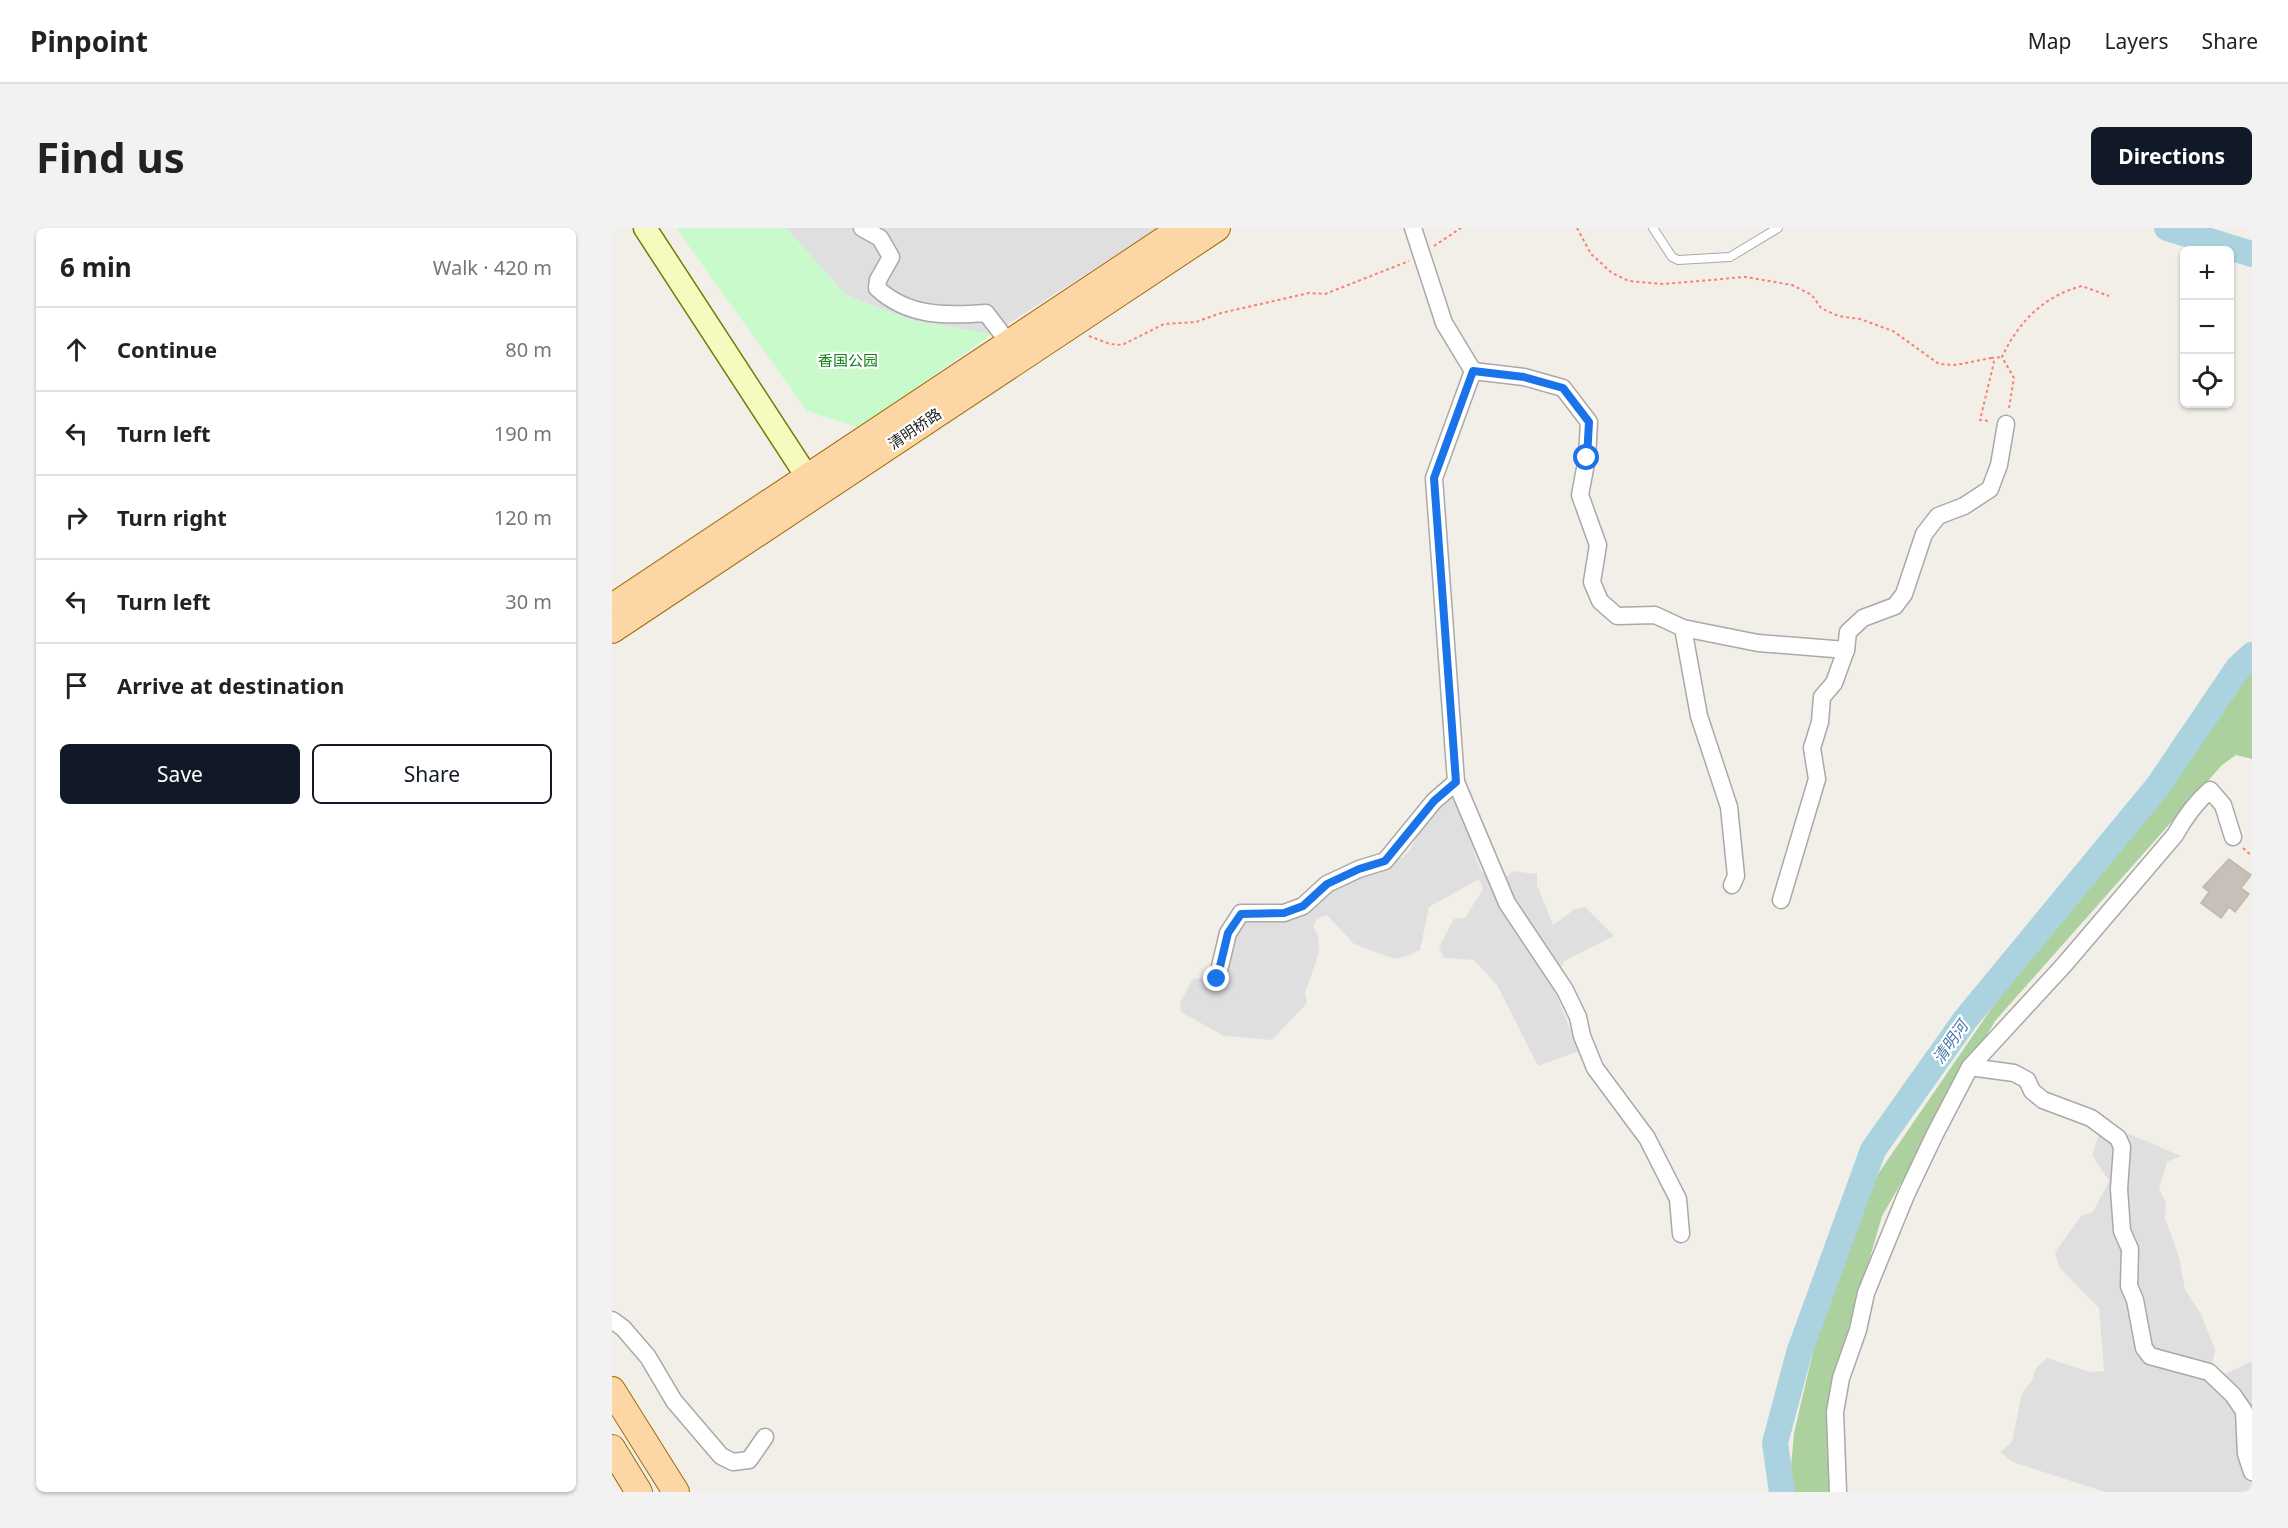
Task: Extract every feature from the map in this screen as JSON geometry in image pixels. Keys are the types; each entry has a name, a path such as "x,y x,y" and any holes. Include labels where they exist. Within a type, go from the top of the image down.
{"main road":[{"name":"清明桥路","path":"612,630 1009,343 1182,228"},
{"name":"清明桥路","path":"612,607 1071,325 1217,228"},
{"path":"612,1390 676,1492"},
{"path":"612,1448 639,1492"}],"street":[{"path":"645,228 813,485"},
{"path":"862,228 880,238 891,257 878,280 878,288 886,297 915,310 945,316 986,313 1009,343"},
{"path":"1413,228 1444,323 1473,371"},
{"path":"1473,371 1524,377 1563,388 1589,422 1587,458 1580,495 1598,545 1592,582 1600,600 1617,616 1655,615 1683,628 1758,643 1846,650"},
{"path":"1473,371 1434,478 1456,782 1507,903 1565,990 1578,1017 1582,1036 1595,1068 1647,1138 1678,1199 1681,1234"},
{"path":"1781,900 1816,779 1812,748 1820,722 1822,697 1834,682 1846,650 1848,632 1863,618 1895,606 1904,594 1924,534 1938,516 1964,506 1990,489 1999,465 2006,424"},
{"path":"1683,628 1688,644 1699,716 1729,807 1736,876 1732,885"},
{"path":"1217,979 1228,933 1241,914 1284,913 1303,906 1327,884 1359,869 1385,861 1434,801 1456,782"},
{"path":"1838,1492 1835,1412 1841,1378 1857,1330 1866,1293 1906,1195 1970,1067 2064,965 2175,835 2192,808 2211,790 2223,805 2233,837"},
{"path":"1970,1067 2013,1073 2027,1080 2032,1091 2043,1100 2091,1118 2118,1138 2122,1147 2119,1190 2122,1231 2130,1249 2129,1286 2135,1300 2144,1348 2150,1356 2209,1372 2233,1395 2244,1411 2246,1454 2252,1472"},
{"path":"612,1320 648,1357 675,1401 721,1456 733,1462 749,1460 765,1437"}],"lane":[{"path":"1653,228 1672,257 1678,260 1731,257 1778,228"}],"path":[{"path":"1071,325 1091,338 1122,345 1164,324 1196,322 1221,313 1309,293 1325,294 1421,256 1461,228"},
{"path":"1577,228 1592,254 1612,273 1629,281 1663,284 1745,277 1792,285 1812,296 1821,308 1838,316 1860,319 1893,332 1939,364 1956,365 2002,357"},
{"path":"2002,357 2009,341 2031,313 2048,299 2082,286 2109,296"},
{"path":"1990,358 1994,362 1980,420 2006,424 2014,378 2002,357"}],"shaded area":[{"path":"786,228 1158,228 992,334 914,321 846,295"},
{"path":"1459,792 1465,802 1474,853 1482,872 1506,877 1513,871 1537,874 1537,885 1553,925 1575,909 1585,907 1614,936 1564,961 1553,987 1579,1051 1538,1066 1497,985 1474,960 1444,958 1439,947 1454,919 1465,918 1483,889 1479,879 1429,907 1420,950 1395,959 1354,944 1327,915 1317,919 1313,926 1318,935 1319,953 1305,993 1307,1003 1272,1040 1224,1036 1181,1012 1180,1002 1193,979 1202,978 1215,990 1224,985 1231,937 1255,911 1268,915 1324,888 1403,857 1410,850 1432,804"},
{"path":"2112,1130 2127,1133 2181,1156 2167,1162 2159,1189 2166,1203 2165,1218 2179,1257 2185,1290 2201,1314 2215,1350 2212,1366 2225,1374 2252,1361 2252,1492 2105,1492 2013,1462 2000,1452 2012,1442 2022,1393 2032,1381 2036,1368 2047,1358 2090,1372 2104,1371 2099,1308 2059,1267 2055,1252 2081,1216 2093,1212 2109,1181 2092,1155 2100,1131"}],"green space":[{"name":"香国公园","path":"676,228 786,228 846,295 914,321 992,334 860,428 807,411"},
{"path":"2252,669 2252,759 2236,755 2222,765 1995,1021 1882,1216 1830,1396 1829,1492 1792,1492 1790,1477 1794,1433 1826,1296 1878,1174 2015,974 2147,810"}],"building":[{"path":"2229,859 2251,875 2241,888 2249,894 2235,912 2229,907 2221,918 2201,903 2209,892 2203,887"}],"waterway":[{"path":"2167,228 2252,254"},
{"name":"清明河","path":"1782,1492 1775,1443 1799,1353 1873,1150 1965,1020 2158,786 2238,668 2252,655"}],"route":[{"path":"1217,979 1228,933 1241,914 1284,913 1303,906 1327,884 1359,869 1385,861 1434,801 1456,782 1434,478 1473,371 1524,377 1563,388 1589,422 1587,458"}]}
